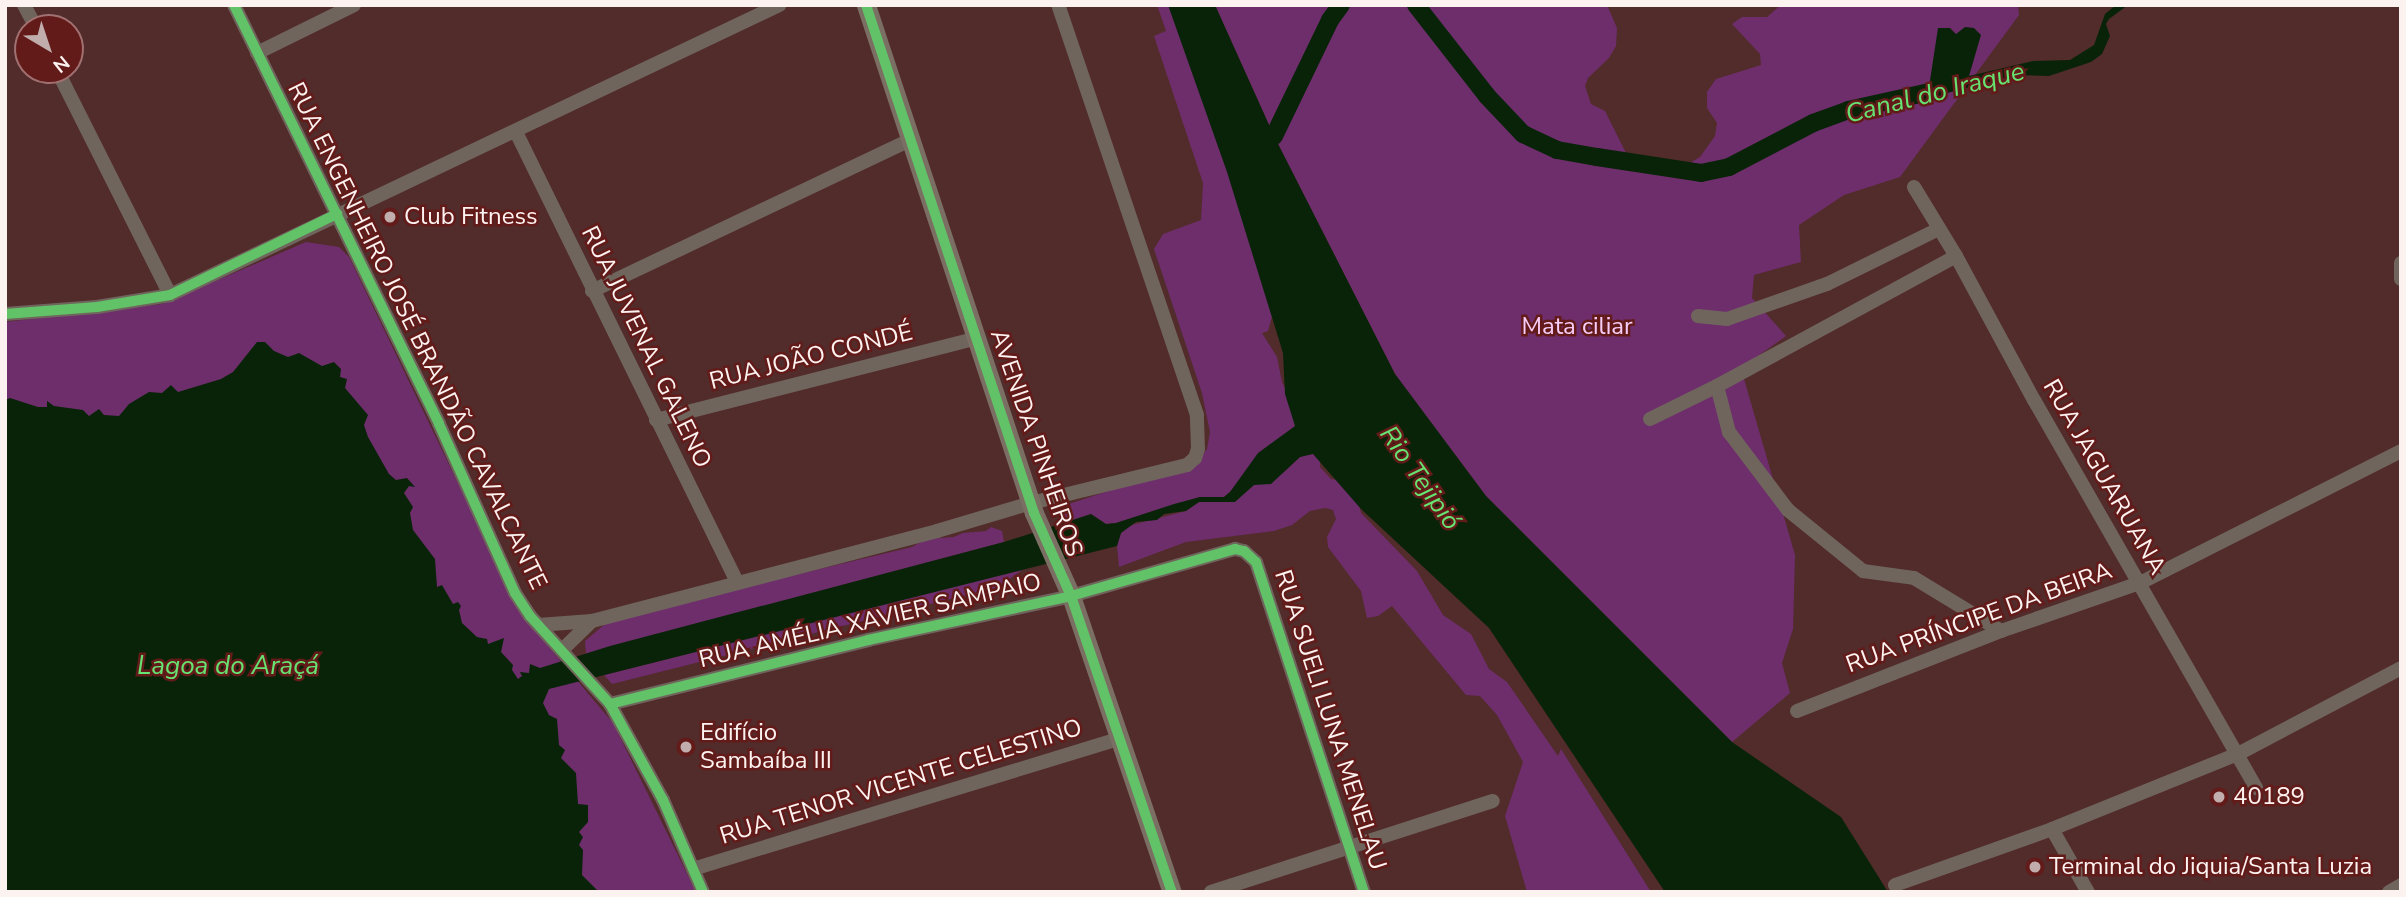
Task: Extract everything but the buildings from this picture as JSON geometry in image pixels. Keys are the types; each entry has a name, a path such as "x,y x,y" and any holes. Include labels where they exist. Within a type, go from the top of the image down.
{"street":[{"name":"RUA ENGENHEIRO JOSÉ BRANDÃO CAVALCANTE","path":"234,5 439,424 516,593 538,625 610,704 663,800 703,892"},
{"path":"257,53 354,5"},
{"path":"5,314 97,307 170,295 779,5"},
{"name":"AVENIDA PINHEIROS","path":"866,5 1033,508 1056,568 1071,596 1172,892"},
{"path":"538,625 592,621 1033,508 1187,465 1198,449 1197,415 1058,5"},
{"path":"64,84 170,295"},
{"name":"RUA JUVENAL GALENO","path":"516,132 737,582"},
{"path":"592,291 912,139"},
{"name":"RUA JAGUARUANA","path":"1914,187 1956,256 2034,400 2256,789"},
{"path":"1699,316 1727,319 1827,285 1940,229"},
{"path":"1650,419 1717,386 1956,256"},
{"path":"2401,263 2401,279"},
{"name":"RUA JOÃO CONDÉ","path":"656,421 977,338"},
{"path":"1717,386 1729,432 1788,510 1863,571 1914,579 2001,631"},
{"name":"RUA PRÍNCIPE DA BEIRA","path":"1797,711 2001,631 2140,583 2401,451"},
{"name":"RUA AMÉLIA XAVIER SAMPAIO","path":"610,704 869,640 1071,596 1235,549 1244,551 1256,562"},
{"name":"RUA SUELI LUNA MENELAU","path":"1256,562 1364,892"},
{"path":"563,651 592,621"},
{"path":"1895,884 2052,829 2238,754 2401,668"},
{"name":"RUA TENOR VICENTE CELESTINO","path":"693,869 1121,738"},
{"path":"1211,892 1493,802"},
{"path":"2052,829 2088,892"},
{"path":"2389,892 2401,885"}],"green space":[{"path":"1157,5 1182,5 1274,309 1268,331 1262,333 1277,357 1282,382 1291,399 1296,427 1255,461 1224,497 1200,497 1116,523 1106,524 1091,514 1073,522 1059,516 1060,507 1198,461 1207,449 1210,432 1202,393 1154,249 1163,234 1201,220 1203,183 1154,36 1166,31"},
{"name":"Mata ciliar","path":"1215,5 1607,5 1617,28 1616,46 1609,58 1588,78 1585,86 1591,104 1605,111 1628,157 1635,163 1678,170 1700,157 1715,136 1717,123 1707,108 1707,92 1716,79 1761,65 1760,54 1732,24 1742,17 1767,17 1781,5 2018,5 2019,15 1900,177 1844,195 1799,225 1801,262 1754,275 1752,298 1786,336 1748,363 1744,379 1795,555 1793,629 1782,663 1790,693 1732,742 1486,496 1395,374 1274,136"},
{"name":"Lagoa do Araçá","path":"306,242 339,247 349,257 521,614 613,723 696,892 5,892 5,322 162,304"},
{"path":"1313,453 1320,461 1320,467 1331,479 1339,480 1359,504 1361,513 1417,571 1443,615 1471,634 1489,669 1507,682 1558,756 1561,749 1651,892 1527,892 1505,816 1523,762 1497,715 1480,696 1466,695 1392,606 1378,616 1367,618 1361,591 1328,547 1327,537 1336,519 1333,510 1325,508 1310,511 1292,525 1274,531 1186,542 1119,567 1117,546 1121,533 1128,526 1186,511 1199,502 1238,498 1254,485 1283,473 1300,457"},
{"path":"991,527 1002,531 1004,542 586,654 585,641 605,624 694,599 912,547 926,539 954,537 963,533 986,531"},
{"path":"1022,570 998,587 620,682 612,684 604,675"}],"water":[{"name":"Lagoa do Araçá","path":"1168,5 1215,5 1274,136 1395,374 1486,496 1732,742 1841,817 1888,892 1665,892 1489,628 1361,509 1313,454 1300,457 1271,484 1254,485 1235,502 1199,502 1186,511 1164,514 1157,520 1136,522 1121,533 1117,546 549,689 543,703 549,715 557,719 559,745 565,750 561,758 576,773 578,804 588,805 588,822 579,832 583,837 579,845 583,850 582,875 599,892 5,892 5,400 10,398 38,407 47,407 47,401 54,406 83,410 89,416 99,409 104,415 119,416 129,404 149,392 162,393 171,385 178,392 221,379 233,372 257,342 265,342 274,351 288,357 299,353 322,366 334,362 341,369 340,377 347,379 345,388 368,415 364,425 368,437 389,474 396,480 407,478 415,487 409,486 404,493 413,507 410,513 413,530 435,559 437,587 442,585 453,604 458,602 461,606 459,610 462,623 477,637 487,639 488,644 504,638 501,652 513,665 512,670 518,679 522,676 520,672 529,673 530,664 540,668 610,646 1004,542 1091,514 1106,524 1116,523 1200,497 1224,497 1258,453 1295,426 1285,394 1283,353 1227,172"},
{"path":"2116,5 2128,5 2109,19 2106,24 2110,36 2102,54 2091,62 2049,76 2016,75 1913,102 1913,91 1929,87 1938,28 1950,28 1956,34 1965,27 1974,28 1981,35 1969,76 2033,61 2070,60 2094,45 2105,14"}],"waterway":[{"name":"Canal do Iraque","path":"1274,136 1330,20 1341,5"},
{"name":"Canal do Iraque","path":"1416,5 1487,96 1523,134 1557,150 1597,157 1701,173 1729,167 1813,123 1848,110 1934,91"}],"cycle path":[{"path":"234,5 439,424 515,593 530,616 610,704 663,800 703,892"},
{"path":"866,5 1034,513 1071,596 1172,892"},
{"path":"5,314 97,307 170,295 337,214"},
{"path":"610,704 868,640 1071,596 1235,549 1244,551 1256,562 1364,892"}],"place":[{"name":"Club Fitness","path":"390,217"},
{"name":"Edifício Sambaíba III","path":"686,747"},
{"name":"40189","path":"2219,797"},
{"name":"Terminal do Jiquia/Santa Luzia","path":"2035,867"}],"water label":[{"name":"Rio Tejipió","path":"1420,478"}]}
